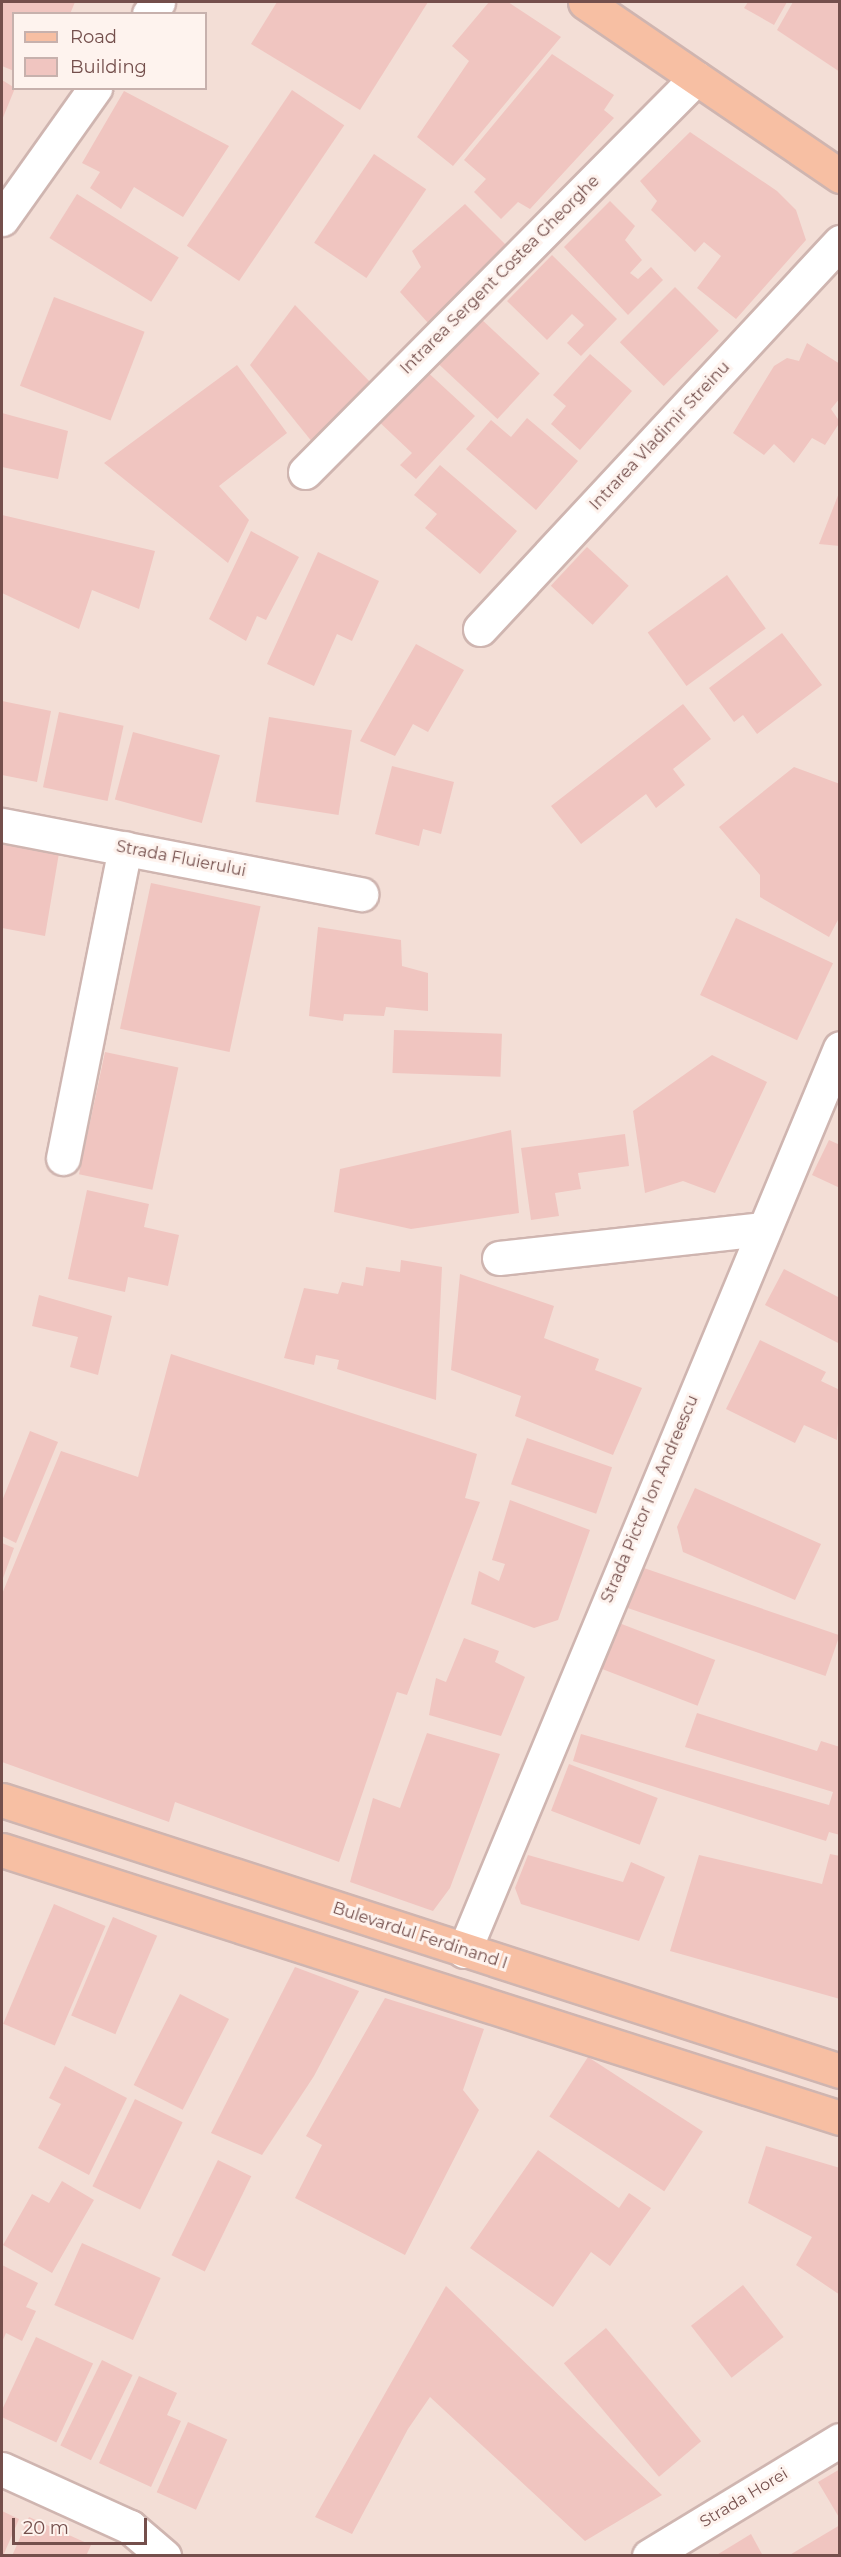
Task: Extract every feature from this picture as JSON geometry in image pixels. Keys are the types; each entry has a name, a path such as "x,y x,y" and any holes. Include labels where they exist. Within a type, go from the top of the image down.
{"main road":[{"path":"585,2 840,176"},
{"name":"Bulevardul Ferdinand I","path":"2,1800 840,2071"},
{"path":"2,1850 840,2118"}],"street":[{"name":"Intrarea Sergent Costea Gheorghe","path":"305,472 696,78"},
{"path":"2,219 94,90"},
{"name":"Intrarea Vladimir Streinu","path":"480,629 840,242"},
{"name":"Strada Fluierului","path":"2,825 361,894"},
{"path":"63,1158 125,848"},
{"name":"Strada Pictor Ion Andreescu","path":"464,1951 840,1048"},
{"path":"499,1258 763,1229"},
{"name":"Strada Horei","path":"650,2556 840,2440"},
{"path":"2,2469 130,2527 164,2556"}],"shaded area":[{"path":"2,2 839,2 839,2555 2,2555"}],"building":[{"path":"2,2 75,2 71,12 12,12 12,70 2,66"},
{"path":"277,2 428,2 360,110 251,44"},
{"path":"489,2 508,2 561,37 453,166 417,137 469,61 452,46"},
{"path":"748,2 787,2 774,25 744,8"},
{"path":"793,2 840,2 840,72 777,30"},
{"path":"552,54 614,95 604,110 614,118 530,209 518,202 501,219 474,192 486,179 464,160"},
{"path":"2,80 14,90 2,120"},
{"path":"292,90 344,125 239,281 187,246"},
{"path":"124,91 229,146 183,217 134,187 121,209 90,188 100,172 82,163"},
{"path":"690,132 777,191 796,210 806,240 736,319 697,288 721,256 704,242 695,252 651,210 657,201 640,181"},
{"path":"374,154 426,189 366,278 314,243"},
{"path":"77,194 179,258 151,302 49,238"},
{"path":"610,201 635,226 625,240 642,260 630,273 638,279 651,267 663,280 628,315 564,247"},
{"path":"465,204 510,249 429,324 400,292 421,267 412,251"},
{"path":"552,255 617,319 581,356 567,343 584,325 572,314 547,340 507,301"},
{"path":"675,287 719,331 664,386 620,342"},
{"path":"54,297 145,332 111,420 20,386"},
{"path":"295,305 373,385 313,443 250,365"},
{"path":"479,317 540,374 497,419 437,362"},
{"path":"807,343 840,364 840,398 831,409 840,422 825,445 812,438 794,463 774,444 764,455 733,433 774,366 787,358 799,361"},
{"path":"590,354 632,391 580,450 551,424 566,406 553,395"},
{"path":"237,365 287,433 219,486 249,520 228,563 104,463"},
{"path":"422,367 475,416 416,479 400,465 412,453 374,417"},
{"path":"2,413 68,431 58,479 2,467"},
{"path":"527,418 578,461 536,510 466,449 491,420 511,437"},
{"path":"440,465 517,531 480,574 425,528 437,514 414,495"},
{"path":"839,493 840,546 819,544"},
{"path":"2,515 155,551 139,609 92,590 79,629 2,593"},
{"path":"251,531 299,557 266,620 257,616 246,641 209,619"},
{"path":"587,547 629,586 593,625 551,586"},
{"path":"318,552 379,581 352,641 337,634 314,686 267,664"},
{"path":"727,575 766,628 687,686 648,633"},
{"path":"782,633 822,685 757,734 743,715 734,722 709,688"},
{"path":"416,644 464,670 428,732 413,724 395,756 360,741"},
{"path":"2,701 51,711 37,782 2,775"},
{"path":"683,704 711,739 673,769 685,785 656,808 646,794 581,844 551,806"},
{"path":"59,712 124,726 108,801 43,787"},
{"path":"269,717 352,730 339,815 256,802"},
{"path":"133,732 220,755 202,823 115,800"},
{"path":"392,766 454,782 441,834 423,829 419,846 375,834"},
{"path":"794,767 840,784 840,916 829,937 760,897 760,875 719,827"},
{"path":"2,844 59,853 45,936 2,928"},
{"path":"151,883 261,906 230,1052 120,1029"},
{"path":"736,918 833,963 797,1040 700,995"},
{"path":"318,927 401,940 402,966 428,973 428,1011 386,1007 384,1016 344,1014 343,1021 309,1016"},
{"path":"394,1030 502,1034 500,1077 392,1073"},
{"path":"105,1052 178,1068 152,1190 79,1174"},
{"path":"712,1055 767,1082 715,1193 683,1181 645,1193 633,1111"},
{"path":"511,1130 519,1213 411,1229 334,1212 340,1169"},
{"path":"625,1134 629,1166 578,1173 581,1189 555,1193 559,1216 531,1220 521,1148"},
{"path":"829,1140 840,1145 840,1188 812,1175"},
{"path":"87,1190 149,1204 144,1227 179,1235 168,1286 128,1277 125,1292 68,1279"},
{"path":"401,1260 442,1267 436,1400 337,1369 339,1360 316,1355 314,1365 284,1358 304,1288 338,1294 342,1282 363,1286 366,1267 400,1272"},
{"path":"784,1269 840,1298 840,1344 765,1305"},
{"path":"460,1274 554,1306 544,1338 599,1359 595,1370 642,1388 613,1455 515,1416 521,1396 451,1370"},
{"path":"39,1295 112,1316 98,1375 70,1367 78,1337 32,1326"},
{"path":"760,1340 826,1372 821,1381 840,1390 837,1440 804,1425 795,1443 726,1409"},
{"path":"171,1354 477,1454 465,1498 480,1502 407,1695 397,1692 339,1862 175,1802 169,1822 2,1762 2,1594 61,1451 138,1477"},
{"path":"30,1431 58,1442 16,1543 2,1536 2,1501"},
{"path":"527,1438 612,1467 596,1514 511,1484"},
{"path":"695,1488 821,1544 795,1600 683,1552 677,1527"},
{"path":"510,1500 590,1530 558,1620 534,1628 471,1604 479,1571 499,1581 505,1564 492,1560"},
{"path":"2,1543 14,1548 2,1581"},
{"path":"641,1567 840,1635 826,1676 627,1608"},
{"path":"619,1623 715,1660 698,1706 601,1669"},
{"path":"464,1638 499,1651 495,1662 525,1677 501,1736 429,1715 436,1678 446,1682"},
{"path":"697,1713 817,1751 821,1741 840,1747 840,1835 829,1832 826,1841 573,1761 581,1734 829,1805 833,1792 685,1747"},
{"path":"427,1733 500,1754 450,1888 433,1911 350,1882 373,1798 400,1808"},
{"path":"569,1764 658,1798 640,1845 551,1811"},
{"path":"830,1854 840,1856 840,1999 670,1951 699,1855 822,1884"},
{"path":"528,1855 623,1882 631,1862 665,1877 639,1941 521,1904 515,1888"},
{"path":"54,1904 106,1926 55,2046 3,2024"},
{"path":"113,1917 157,1936 115,2034 71,2015"},
{"path":"295,1967 359,1991 314,2076 262,2155 211,2133"},
{"path":"180,1994 229,2019 183,2110 134,2085"},
{"path":"385,1998 484,2029 463,2090 479,2110 405,2255 295,2198 322,2145 306,2136"},
{"path":"588,2057 703,2132 664,2191 549,2117"},
{"path":"65,2066 127,2098 89,2175 38,2148 61,2104 49,2098"},
{"path":"135,2099 183,2122 140,2209 92,2186"},
{"path":"766,2146 840,2168 840,2295 796,2265 812,2237 748,2203"},
{"path":"538,2150 619,2208 629,2193 651,2208 610,2266 591,2252 553,2307 470,2248"},
{"path":"218,2160 251,2176 205,2271 172,2255"},
{"path":"62,2181 94,2200 52,2273 3,2245 32,2194 49,2203"},
{"path":"82,2243 161,2278 133,2340 54,2305"},
{"path":"2,2265 38,2283 26,2307 36,2311 22,2341 6,2333 2,2342"},
{"path":"743,2285 784,2337 732,2378 691,2326"},
{"path":"446,2286 662,2495 585,2541 430,2397 408,2429 352,2534 315,2517"},
{"path":"606,2328 701,2441 659,2477 564,2363"},
{"path":"36,2337 93,2364 56,2442 2,2417 2,2410"},
{"path":"102,2360 133,2375 91,2460 60,2445"},
{"path":"139,2376 177,2393 167,2415 181,2421 151,2487 99,2463"},
{"path":"188,2422 227,2439 196,2510 157,2492"},
{"path":"840,2469 840,2519 818,2482"},
{"path":"2,2511 19,2519 3,2556 2,2556"},
{"path":"29,2517 91,2545 86,2556 12,2556"},
{"path":"840,2525 840,2556 788,2556"},
{"path":"751,2534 763,2556 715,2556"}]}
